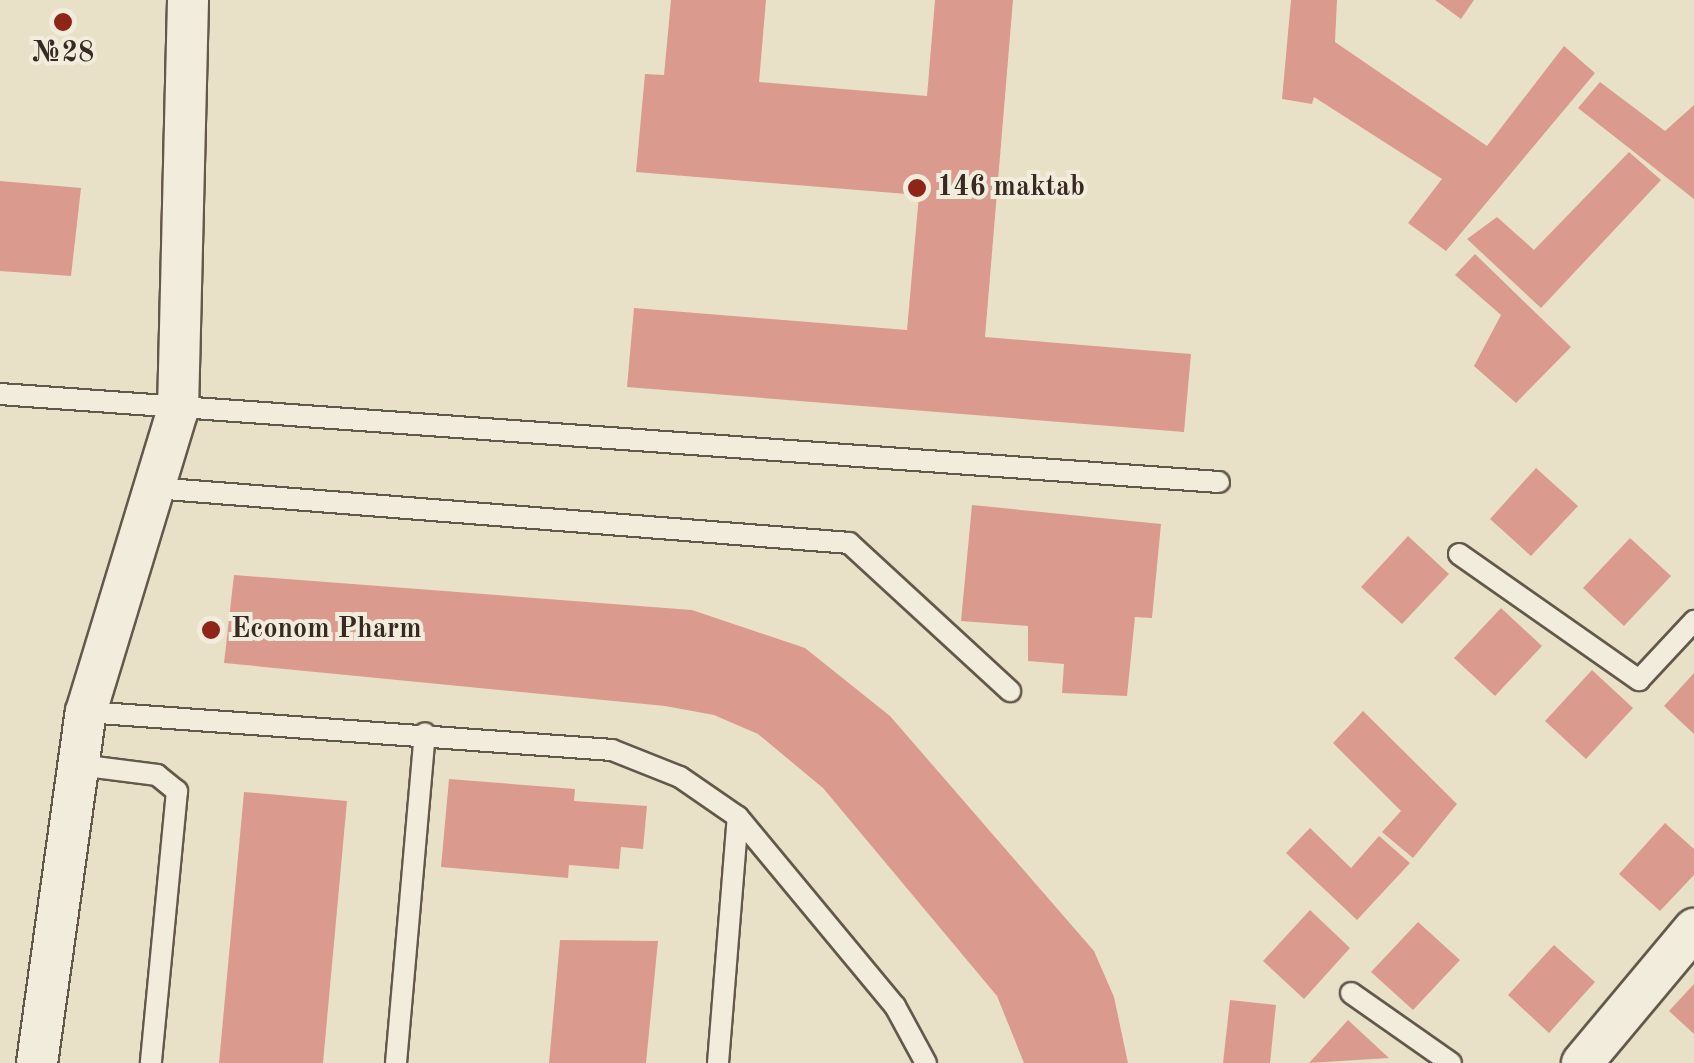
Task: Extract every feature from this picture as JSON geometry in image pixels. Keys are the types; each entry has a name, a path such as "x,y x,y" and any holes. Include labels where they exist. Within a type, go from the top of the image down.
{"street":[{"path":"37,1063 86,712 178,410 188,0"},
{"path":"1582,1063 1694,929"}],"lane":[{"path":"0,394 178,410 1218,482"},
{"path":"154,488 848,543 1010,692"},
{"path":"1459,554 1638,680 1694,621"},
{"path":"86,712 425,733 612,750 680,777 738,817 895,1006 926,1063"},
{"path":"396,1063 425,733"},
{"path":"79,764 157,776 177,791 151,1063"},
{"path":"718,1063 738,817"},
{"path":"1351,993 1451,1063"}],"building":[{"path":"671,0 766,0 759,82 927,96 935,0 1013,0 985,337 1191,354 1184,432 627,387 634,308 907,330 919,195 636,172 645,74 664,75"},
{"path":"1291,0 1337,0 1335,42 1487,146 1564,46 1595,73 1446,251 1408,223 1442,179 1314,97 1312,104 1282,99"},
{"path":"1435,0 1474,0 1461,19"},
{"path":"1600,82 1665,131 1694,105 1694,199 1578,108"},
{"path":"1629,152 1661,180 1541,308 1467,239 1497,217 1534,250"},
{"path":"0,181 81,188 71,276 0,271"},
{"path":"1475,254 1571,347 1516,403 1474,366 1501,315 1455,275"},
{"path":"1536,468 1578,506 1531,556 1490,519"},
{"path":"972,505 1161,524 1152,618 1135,617 1127,696 1062,693 1064,664 1028,661 1028,626 961,621"},
{"path":"1408,536 1449,574 1402,624 1361,587"},
{"path":"1630,538 1671,576 1624,626 1583,588"},
{"path":"234,575 692,610 805,648 890,716 1094,951 1114,997 1128,1063 1024,1063 997,996 823,788 758,734 714,715 665,706 224,663"},
{"path":"1501,608 1542,646 1495,696 1454,658"},
{"path":"1592,670 1633,708 1586,759 1545,721"},
{"path":"1694,673 1694,734 1664,706"},
{"path":"1363,711 1457,804 1413,858 1382,832 1401,811 1333,743"},
{"path":"449,779 575,789 574,801 647,806 643,849 621,847 619,869 569,865 568,878 441,867"},
{"path":"244,792 347,801 323,1063 219,1063"},
{"path":"1665,823 1694,849 1694,875 1660,911 1619,874"},
{"path":"1310,828 1351,868 1379,836 1410,863 1357,920 1286,853"},
{"path":"1310,910 1350,948 1304,999 1263,961"},
{"path":"1418,922 1460,960 1413,1010 1371,972"},
{"path":"560,940 658,941 646,1063 549,1063"},
{"path":"1554,945 1595,982 1549,1033 1508,995"},
{"path":"1694,984 1694,1034 1669,1011"},
{"path":"1230,1000 1276,1005 1270,1063 1223,1063"},
{"path":"1348,1020 1389,1058 1309,1063"}],"place":[{"name":"№28","path":"63,22"},
{"name":"146 maktab","path":"917,188"},
{"name":"Econom Pharm","path":"211,630"}]}
